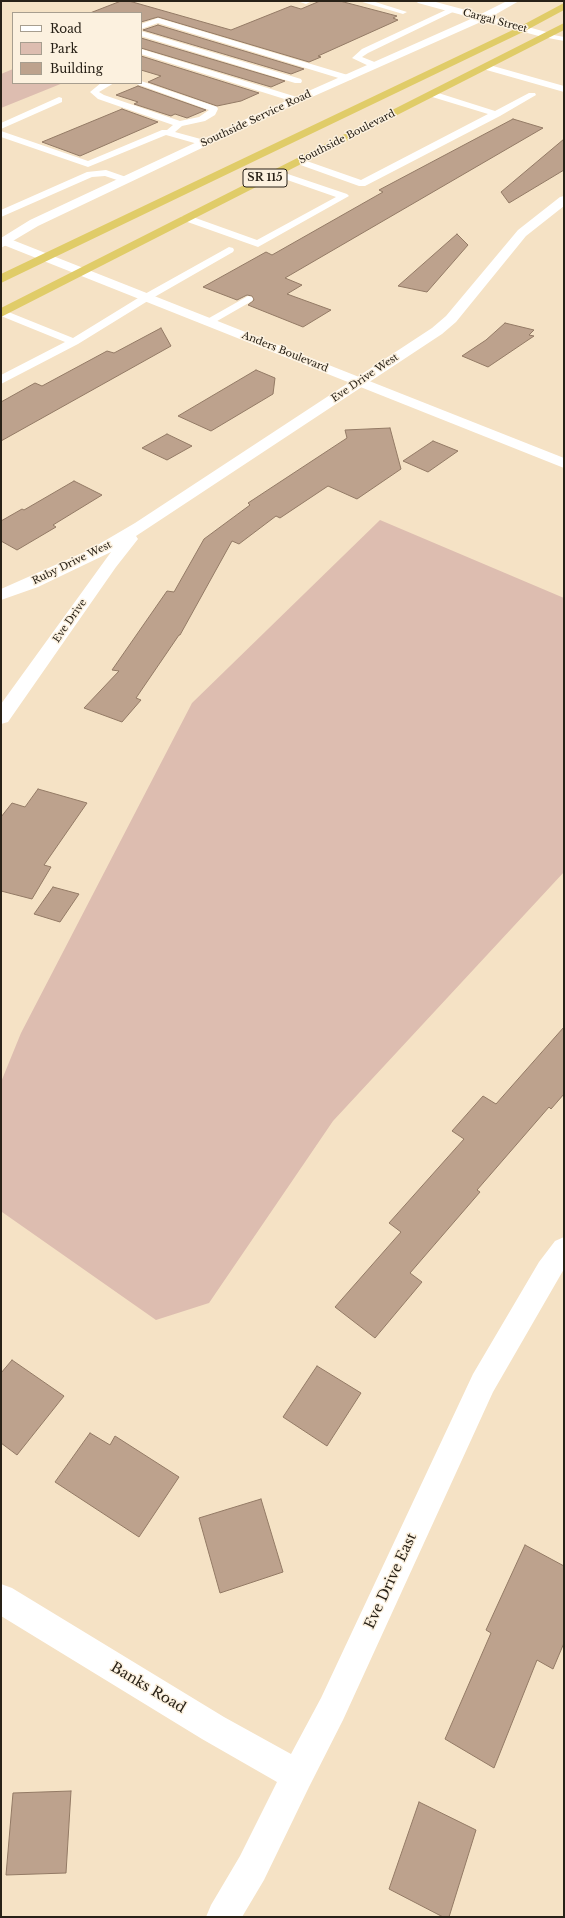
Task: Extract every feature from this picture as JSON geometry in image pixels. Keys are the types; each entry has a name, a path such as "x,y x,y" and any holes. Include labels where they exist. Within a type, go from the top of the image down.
{"highway":[{"name":"Southside Boulevard","path":"1,279 522,29 564,6"},
{"name":"Southside Boulevard","path":"2,313 564,26"}],"street":[{"name":"Cargal Street","path":"421,1 546,35"},
{"name":"Southside Service Road","path":"5,239 34,222 297,100 499,10 514,1"},
{"name":"Eve Drive West","path":"141,526 437,331 476,290 522,233 564,200"},
{"name":"Anders Boulevard","path":"5,239 208,322 564,463"},
{"name":"Ruby Drive West","path":"1,595 32,583 94,554 141,526"},
{"name":"Eve Drive","path":"1,718 110,563 141,526"},
{"name":"Eve Drive East","path":"223,1917 252,1868 297,1775 332,1709 483,1383 548,1270 564,1249"},
{"name":"Banks Road","path":"1,1599 213,1728 297,1775"}],"lane":[{"path":"363,1 403,12"},
{"path":"374,65 356,58 365,51 453,10"},
{"path":"142,27 158,20 348,78"},
{"path":"142,33 304,79"},
{"path":"546,35 564,39"},
{"path":"142,52 297,100"},
{"path":"486,67 564,89"},
{"path":"275,92 323,70"},
{"path":"107,84 101,86 94,92 101,97 179,124 202,119 212,113 214,109 141,84"},
{"path":"432,94 497,114"},
{"path":"298,161 362,184 532,96"},
{"path":"1,126 59,100"},
{"path":"170,133 179,124"},
{"path":"1,134 88,164 165,132 205,143"},
{"path":"1,214 90,174 106,173 126,180"},
{"path":"186,218 258,244 344,196 276,173"},
{"path":"1,380 74,342 146,297 229,250"},
{"path":"208,322 248,299"},
{"path":"2,313 74,342"}],"green space":[{"path":"12,69 12,84 61,84 1,108 1,74"},
{"path":"380,520 564,598 564,872 333,1121 209,1303 156,1320 2,1212 1,1082 21,1033 192,703"}],"building":[{"path":"121,1 129,1 231,30 291,6 301,9 320,1 340,1 397,16 393,18 398,20 318,56 321,57 309,62 158,17 142,22 142,12 93,12"},
{"path":"158,25 304,69 291,74 143,30"},
{"path":"142,38 285,81 271,87 142,48"},
{"path":"142,56 259,93 241,101 217,106 148,82 161,76 142,70"},
{"path":"138,86 206,110 187,118 175,114 171,116 134,104 138,102 116,95"},
{"path":"122,109 158,122 80,156 42,142"},
{"path":"513,119 543,128 285,278 302,285 287,294 331,310 303,327 248,305 254,300 252,296 247,295 237,300 203,287 266,252 272,255 383,192 379,190"},
{"path":"564,139 564,170 509,203 501,192"},
{"path":"457,234 468,245 427,292 398,286"},
{"path":"505,323 534,330 529,335 534,336 488,367 462,356 486,340"},
{"path":"161,328 171,346 1,441 1,402 35,383 42,386 107,351 114,353"},
{"path":"256,370 275,378 273,394 211,431 178,416"},
{"path":"390,428 401,469 357,499 328,486 280,518 276,516 239,544 232,541 180,635 136,698 141,700 122,722 84,708 119,671 112,670 167,591 174,592 204,539 250,505 248,503 347,438 345,430"},
{"path":"167,434 192,446 167,460 142,448"},
{"path":"433,441 458,451 428,472 403,461"},
{"path":"74,481 102,495 53,525 56,527 17,550 1,541 1,521 22,509 24,510"},
{"path":"38,789 87,803 44,865 51,867 32,899 1,891 1,817 12,803 25,807"},
{"path":"53,887 79,894 60,922 34,914"},
{"path":"564,1027 564,1094 551,1109 549,1107 477,1190 480,1192 410,1273 422,1282 375,1338 335,1307 401,1232 389,1223 464,1139 452,1131 483,1096 496,1104"},
{"path":"12,1360 64,1396 17,1455 1,1443 1,1373"},
{"path":"317,1366 361,1393 327,1446 283,1417"},
{"path":"90,1433 110,1445 115,1436 179,1477 139,1537 55,1482"},
{"path":"261,1499 283,1572 220,1593 199,1518"},
{"path":"525,1545 564,1566 564,1643 553,1669 537,1660 494,1768 445,1739 491,1633 486,1630"},
{"path":"71,1791 66,1873 6,1875 13,1793"},
{"path":"419,1802 476,1830 449,1917 443,1917 389,1889"}]}
